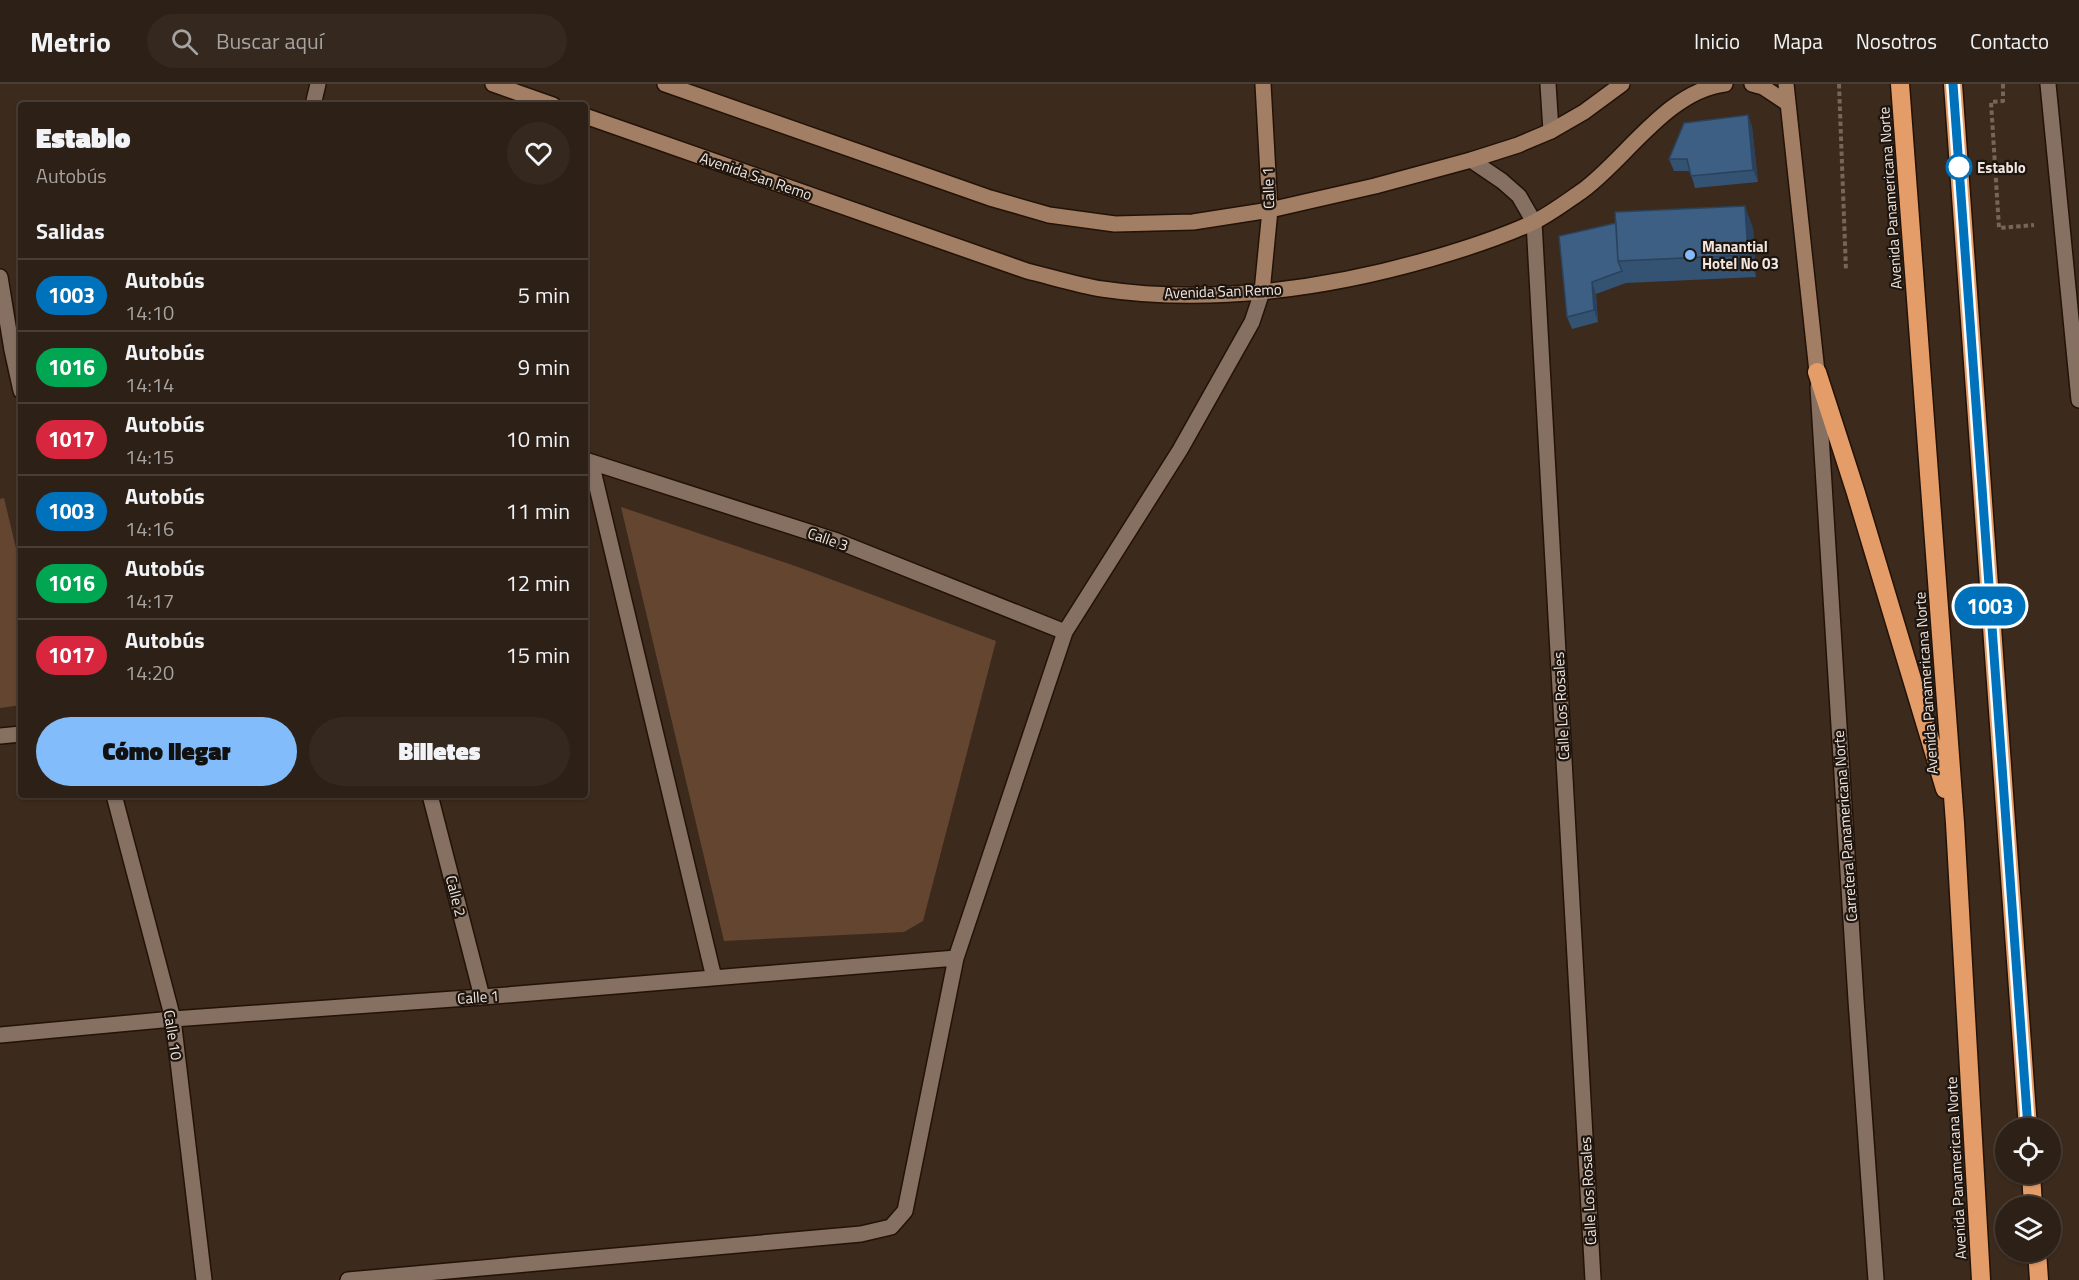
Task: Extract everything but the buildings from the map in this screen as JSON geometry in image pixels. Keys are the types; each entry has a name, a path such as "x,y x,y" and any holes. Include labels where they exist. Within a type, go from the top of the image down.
{"highway":[{"name":"Avenida Panamericana Norte","path":"1900,84 1955,823 1981,1280"},
{"path":"1953,84 2027,1118"},
{"path":"1817,372 1856,493 1955,823"},
{"path":"2038,1262 2039,1280"}],"main road":[{"path":"493,84 544,102"},
{"path":"665,84 990,198 1050,215 1115,224 1193,222 1270,210 1374,186 1518,145 1551,131 1584,112 1622,84"},
{"name":"Calle 1","path":"1262,292 1270,210 1263,84"},
{"name":"Avenida San Remo","path":"588,117 1027,271 1102,289 1180,295 1262,292 1312,287 1390,271 1479,245 1534,222 1583,190 1606,171 1664,114 1714,85 1725,84"},
{"path":"1752,84 1763,87 1787,102"},
{"path":"1786,84 1817,372"}],"street":[{"path":"314,102 318,84"},
{"path":"1548,84 1551,131"},
{"path":"2048,84 2079,400"},
{"name":"Calle Los Rosales","path":"1471,159 1519,196 1534,222 1593,1280"},
{"path":"0,277 18,377"},
{"path":"348,1280 861,1234 891,1227 905,1211 956,958 1065,632 1186,440 1252,322 1262,292"},
{"name":"Carretera Panamericana Norte","path":"1817,372 1876,1280"},
{"path":"588,461 714,978"},
{"name":"Calle 3","path":"588,461 837,541 1065,632"},
{"path":"0,736 18,734"},
{"name":"Calle 10","path":"115,798 173,1019 204,1280"},
{"name":"Calle 2","path":"431,798 482,997"},
{"name":"Calle 1","path":"0,1035 173,1019 482,997 956,958"}],"path":[{"path":"1839,84 1846,271"},
{"path":"2002,84 2003,101 1991,102 1999,228 2062,224"}],"shaded area":[{"path":"4,498 18,556 18,705 0,708 0,499"},
{"path":"621,507 798,567 996,641 923,921 904,932 724,941"}],"bus line":[{"name":"1003","path":"1953,84 2027,1118"}],"place":[{"name":"Establo","path":"1959,167"},
{"name":"Manantial Hotel No 03","path":"1690,255"}]}
